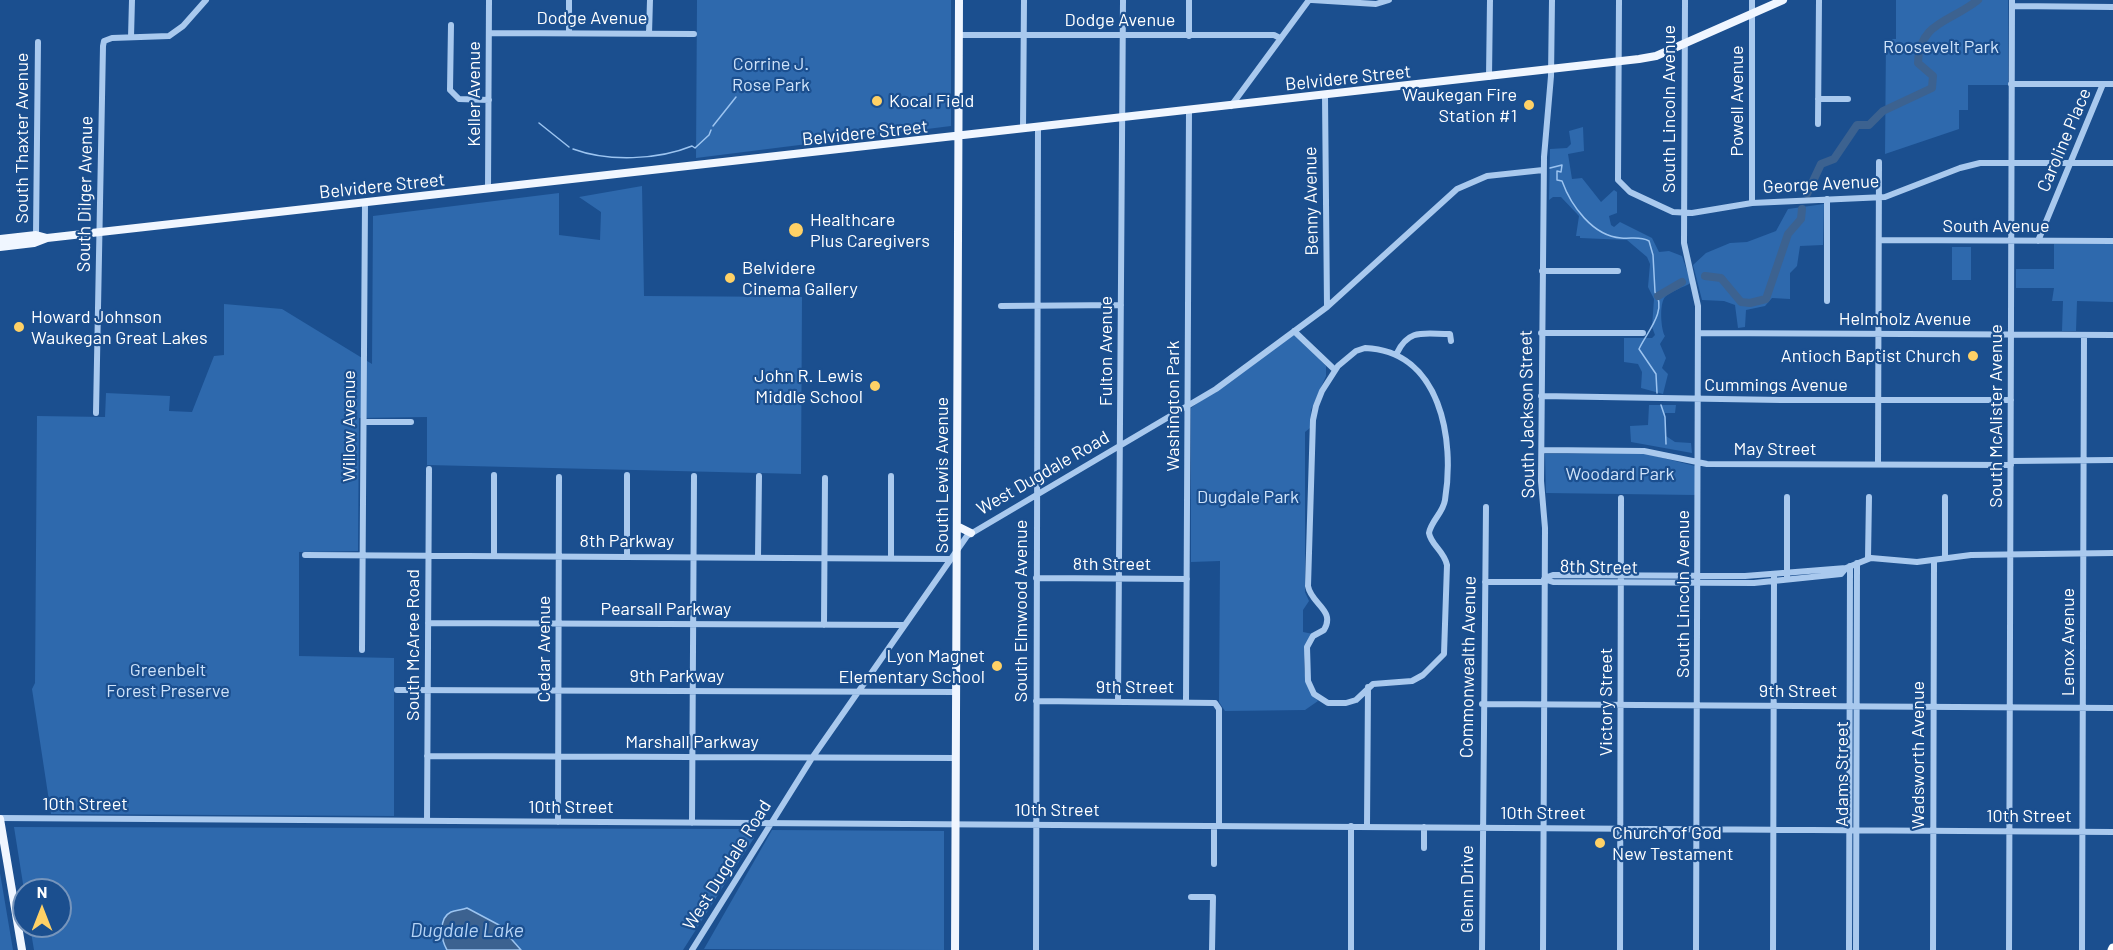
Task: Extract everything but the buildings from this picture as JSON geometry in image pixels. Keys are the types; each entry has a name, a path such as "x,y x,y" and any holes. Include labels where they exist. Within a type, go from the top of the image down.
{"main road":[{"name":"South Lewis Avenue","path":"955,950 959,0"},
{"name":"Belvidere Street","path":"0,247 34,243 47,238 99,232 1618,62 1656,56 1783,0"},
{"name":"Belvidere Street","path":"0,238 36,235 47,238"},
{"path":"957,526 971,533"},
{"path":"0,819 22,950"}],"street":[{"path":"132,0 131,37 161,37 175,33 206,0"},
{"name":"Keller Avenue","path":"488,189 489,0"},
{"path":"569,0 569,33"},
{"path":"649,34 650,0"},
{"path":"1023,129 1024,0"},
{"name":"Fulton Avenue","path":"1118,702 1123,0"},
{"path":"1189,0 1189,36"},
{"path":"1231,106 1280,38 1311,0 1376,4 1389,0"},
{"path":"1489,77 1490,0"},
{"name":"South Jackson Street","path":"1543,950 1544,580 1541,333 1544,170 1551,70 1552,0"},
{"path":"1619,0 1618,180 1625,189 1684,214"},
{"name":"South Lincoln Avenue","path":"1685,0 1685,250 1698,300 1696,950"},
{"name":"Powell Avenue","path":"1752,0 1752,203"},
{"path":"1818,0 1818,124"},
{"path":"2012,3 2113,7"},
{"name":"South McAlister Avenue","path":"2009,950 2012,3"},
{"path":"451,25 450,90 459,99 489,100"},
{"name":"Dodge Avenue","path":"489,33 694,34"},
{"name":"Dodge Avenue","path":"959,34 1274,35 1280,38"},
{"name":"South Dilger Avenue","path":"96,413 102,51 107,39 131,37"},
{"name":"South Thaxter Avenue","path":"36,235 38,42"},
{"path":"2011,84 2113,84"},
{"name":"Caroline Place","path":"2038,241 2103,84"},
{"name":"Benny Avenue","path":"1324,96 1327,307"},
{"path":"1818,99 1848,99"},
{"name":"Washington Park","path":"1186,702 1189,110"},
{"name":"South Elmwood Avenue","path":"1036,950 1038,128"},
{"path":"1878,464 1879,162"},
{"name":"George Avenue","path":"1684,214 1752,203 1879,197 1972,164 2113,163"},
{"name":"West Dugdale Road","path":"692,950 769,823 812,758 949,559 971,533 1216,389 1327,307 1457,189 1487,176 1544,170"},
{"path":"1827,199 1827,301"},
{"name":"Willow Avenue","path":"362,650 365,203"},
{"name":"South Avenue","path":"1879,240 2113,241"},
{"path":"1542,271 1618,271"},
{"path":"1001,306 1121,305"},
{"path":"1294,330 1335,370"},
{"path":"1541,333 1643,333"},
{"name":"Helmholz Avenue","path":"1698,333 2113,335"},
{"path":"1397,353 1403,340 1417,334 1449,334 1451,341"},
{"name":"Lenox Avenue","path":"2082,950 2084,334"},
{"path":"1365,348 1397,353 1411,364 1433,391 1443,415 1446,434 1446,498 1428,533 1445,556 1447,565 1446,648 1438,662 1412,681 1380,682 1368,687 1356,700 1328,703 1314,694 1308,681 1307,647 1313,636 1325,629 1328,619 1324,608 1309,594 1308,586 1313,420 1322,390 1335,370 1349,356 1365,348"},
{"name":"Cummings Avenue","path":"1541,396 2011,400"},
{"path":"364,422 411,422"},
{"name":"May Street","path":"1542,450 1644,451 1698,463 1878,464 2113,460"},
{"name":"South McAree Road","path":"427,821 429,469"},
{"path":"494,475 494,556"},
{"path":"627,475 627,556"},
{"path":"692,823 694,476"},
{"path":"758,557 759,476"},
{"path":"891,476 891,557"},
{"name":"Cedar Avenue","path":"558,822 559,477"},
{"path":"824,625 825,478"},
{"path":"1787,496 1787,577"},
{"path":"1868,558 1869,497"},
{"path":"1945,497 1945,558"},
{"name":"Victory Street","path":"1620,950 1621,498"},
{"name":"Commonwealth Avenue","path":"1482,827 1486,507"},
{"name":"8th Street","path":"1485,582 1774,579 1851,566 1868,558 1934,560 2010,554 2113,554"},
{"name":"8th Parkway","path":"305,555 949,559"},
{"name":"Wadsworth Avenue","path":"1933,950 1934,560"},
{"name":"Adams Street","path":"1849,950 1854,707 1851,566"},
{"name":"8th Street","path":"1544,580 1553,574 1698,579"},
{"name":"8th Street","path":"1036,578 1187,579"},
{"path":"1773,950 1774,579"},
{"name":"Pearsall Parkway","path":"428,623 904,625"},
{"path":"1367,826 1368,687"},
{"name":"9th Parkway","path":"397,690 956,692"},
{"name":"9th Street","path":"1036,702 1215,703 1219,709 1217,826"},
{"name":"9th Street","path":"1482,704 2113,708"},
{"name":"Marshall Parkway","path":"427,756 956,758"},
{"name":"10th Street","path":"0,819 2113,832"},
{"path":"1214,864 1217,826"},
{"path":"1351,826 1351,950"},
{"path":"1424,827 1424,848"},
{"name":"Glenn Drive","path":"1482,827 1482,950"},
{"name":"Adams Street","path":"1853,830 1856,950"},
{"path":"1191,897 1213,897 1212,950"}],"green space":[{"name":"Corrine J. Rose Park","path":"697,0 951,0 951,126 696,158"},
{"name":"Roosevelt Park","path":"1896,0 2008,0 2008,85 1968,85 1968,110 1959,110 1959,129 1885,154 1886,39 1896,39"},
{"path":"1583,127 1584,151 1568,154 1572,179 1582,178 1601,202 1614,190 1617,192 1617,213 1609,216 1611,225 1614,227 1620,222 1652,238 1659,252 1669,251 1682,256 1691,283 1673,291 1663,300 1661,311 1665,336 1660,344 1666,358 1662,368 1668,374 1663,394 1641,388 1642,372 1638,364 1624,362 1624,338 1652,338 1655,335 1652,327 1654,299 1648,287 1650,264 1647,257 1627,240 1576,236 1579,216 1561,197 1553,197 1549,200 1550,149 1567,148 1571,144 1569,131"},
{"name":"Greenbelt Forest Preserve","path":"642,186 644,296 802,297 801,474 427,465 427,417 359,418 358,551 299,552 299,656 394,658 394,816 51,814 32,689 35,683 37,416 105,417 106,393 170,396 169,411 192,412 214,356 224,355 224,304 282,309 372,364 373,216 559,193 559,235 600,240 601,212 579,197"},
{"path":"1824,204 1823,245 1800,246 1797,266 1790,273 1790,299 1772,298 1765,306 1746,310 1745,327 1738,328 1735,305 1724,301 1702,300 1693,265 1706,253 1730,243 1747,242 1776,231 1788,209"},
{"path":"2054,244 2113,244 2113,302 2077,301 2076,331 2062,331 2063,301 2052,301 2054,288 2016,288 2016,269 2054,269"},
{"path":"1952,247 1971,247 1971,280 1952,280"},
{"name":"Dugdale Park","path":"1294,333 1326,366 1326,376 1311,410 1310,428 1305,432 1305,592 1309,601 1303,610 1303,632 1313,634 1306,651 1304,668 1308,685 1318,701 1305,710 1225,711 1219,702 1220,561 1191,562 1191,408"},
{"path":"1649,405 1676,405 1675,413 1665,413 1666,436 1675,442 1691,443 1692,453 1631,442 1630,426 1648,425"},
{"name":"Woodard Park","path":"1643,453 1695,466 1695,495 1546,493 1545,454"},
{"path":"14,827 745,829 752,831 754,838 683,950 34,950 32,938 72,938 72,878 22,878"},
{"path":"772,830 944,831 944,950 704,949"},
{"path":"0,873 13,950 0,950"}],"water":[{"name":"Dugdale Lake","path":"467,908 499,925 521,950 447,950 442,935 444,919 451,912"}],"waterway":[{"path":"1807,194 1821,164 1834,159 1857,125 1869,125 1883,111 1932,88 1933,76 1918,63 1924,39 1938,24 1978,0"},
{"path":"713,126 736,97"},
{"path":"539,123 569,147"},
{"path":"573,149 602,156 649,157 692,146 695,148 709,135 711,130"},
{"path":"1550,168 1562,165 1561,172 1557,171 1557,180 1562,181 1571,200 1592,226 1611,236 1649,241 1653,255 1655,292 1659,307 1654,322 1639,349 1656,374 1657,393"},
{"path":"1705,276 1721,278 1741,302 1750,303 1766,299 1788,234 1801,219 1802,209"},
{"path":"1658,296 1682,282"},
{"path":"1661,405 1665,417 1666,444"}],"place":[{"name":"Kocal Field","path":"877,101"},
{"name":"Waukegan Fire Station #1","path":"1529,105"},
{"name":"Healthcare Plus Caregivers","path":"796,230"},
{"name":"Belvidere Cinema Gallery","path":"730,278"},
{"name":"Howard Johnson Waukegan Great Lakes","path":"19,327"},
{"name":"Antioch Baptist Church","path":"1973,356"},
{"name":"John R. Lewis Middle School","path":"875,386"},
{"name":"Lyon Magnet Elementary School","path":"997,666"},
{"name":"Church of God New Testament","path":"1600,843"}]}
